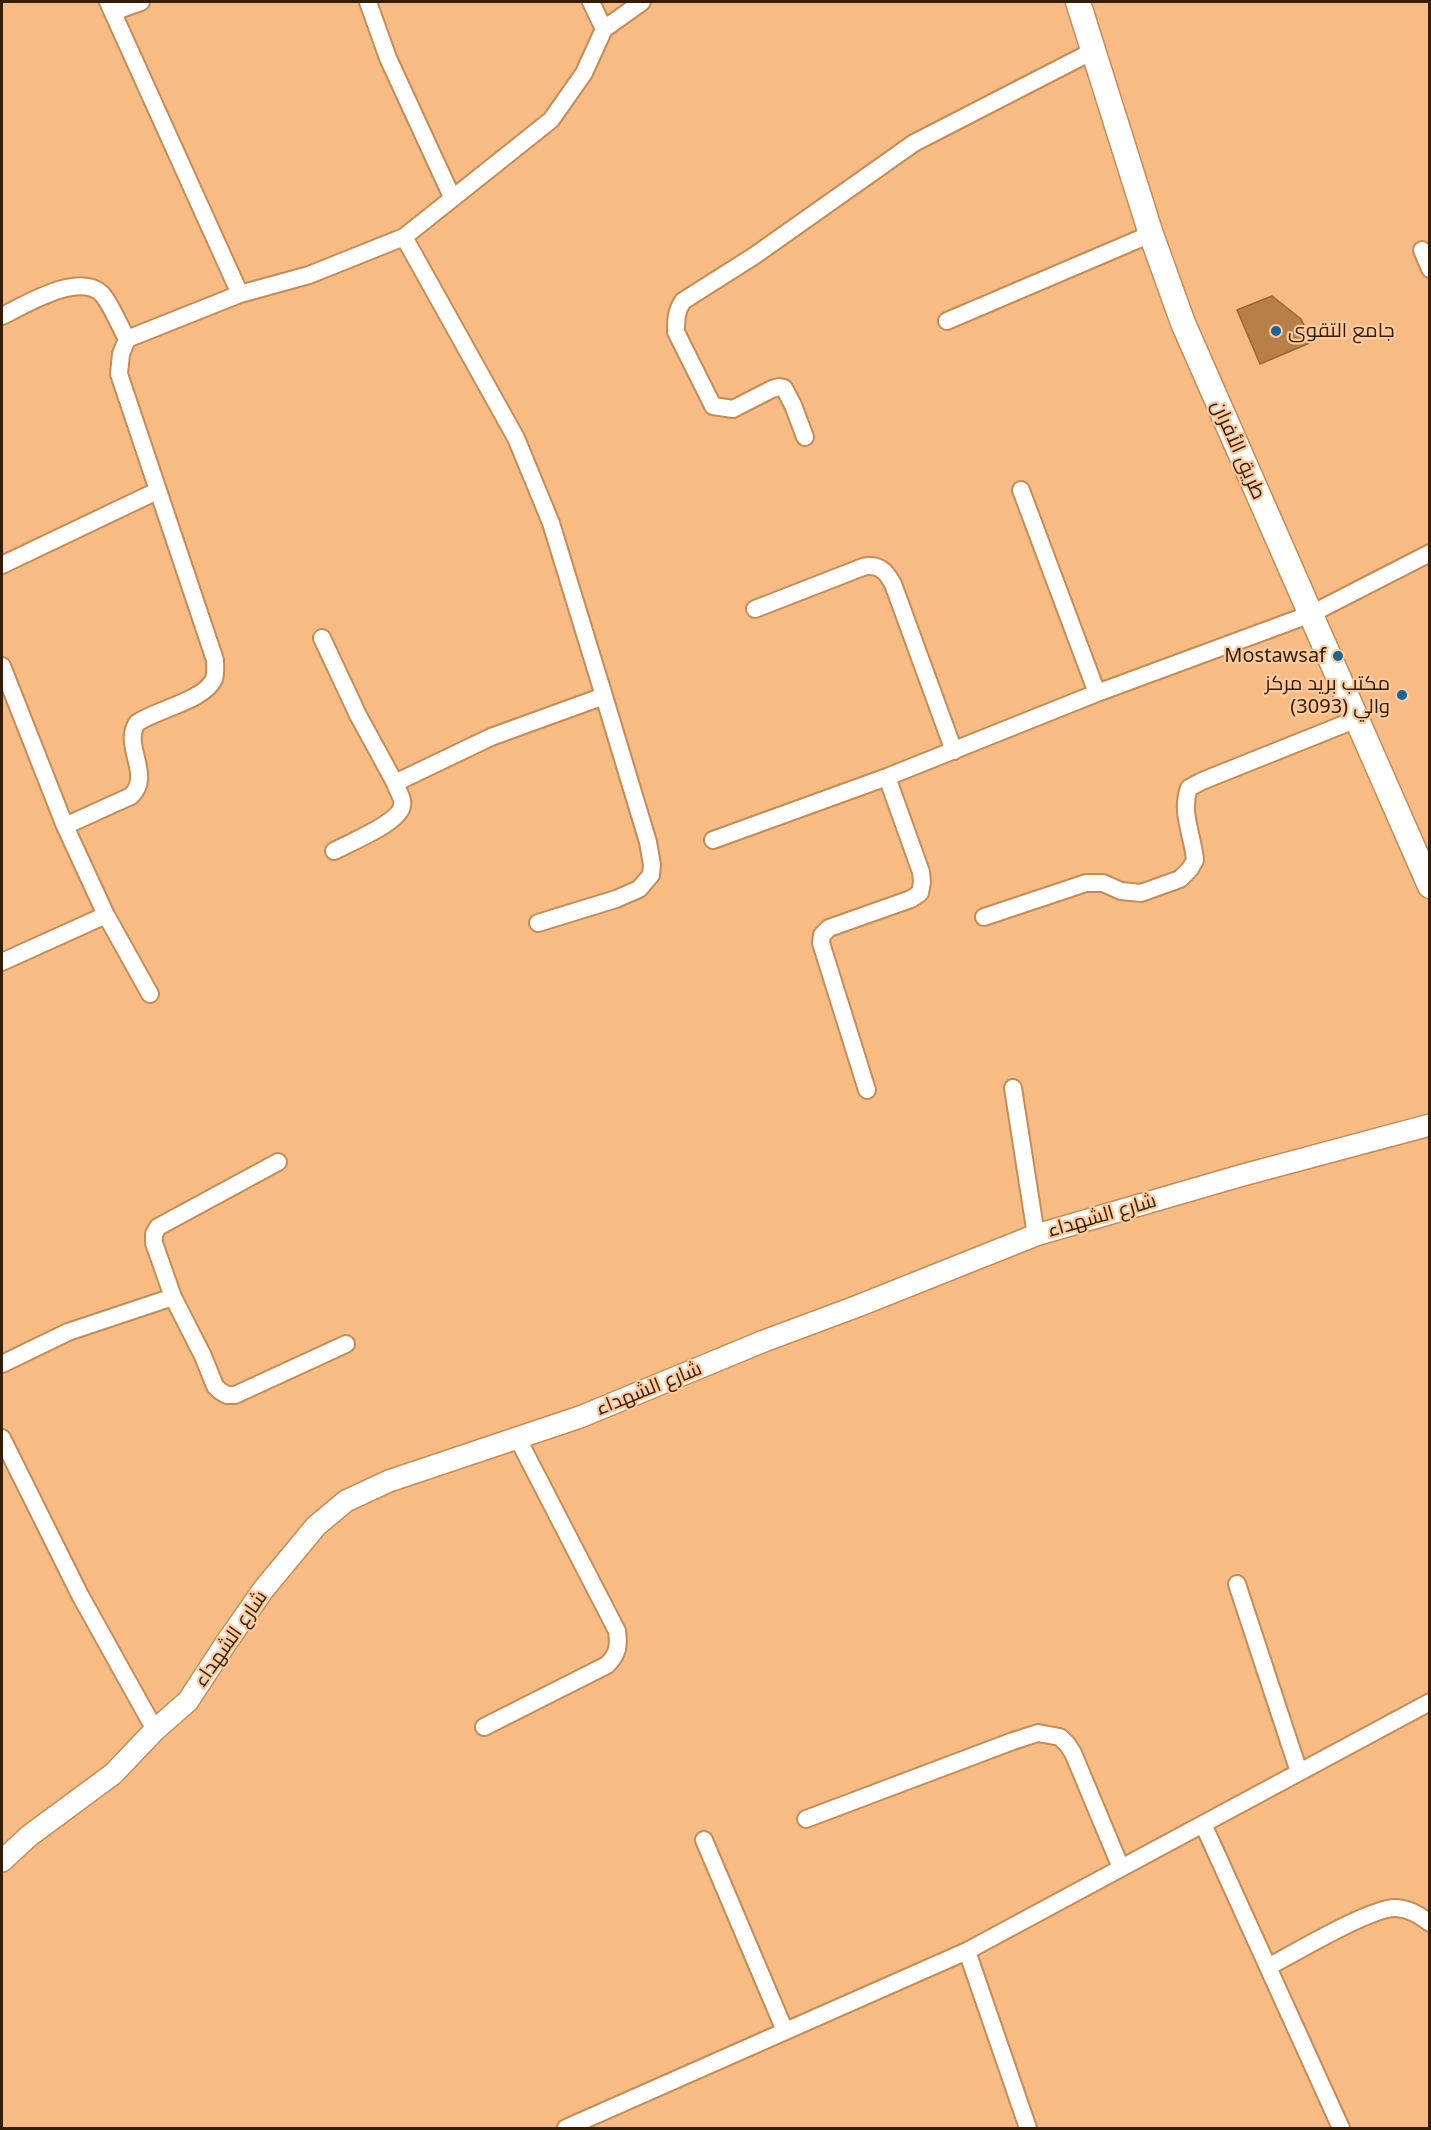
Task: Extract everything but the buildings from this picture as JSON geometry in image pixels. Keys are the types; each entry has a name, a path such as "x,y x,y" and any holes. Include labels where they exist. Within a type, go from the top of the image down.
{"main road":[{"name":"طريق الأفران","path":"1078,2 1151,234 1183,323 1429,884"}],"street":[{"path":"141,2 110,7 240,294"},
{"path":"368,2 388,58 452,197"},
{"path":"591,2 604,29"},
{"path":"65,826 131,796 138,790 140,783 133,738 133,729 137,723 202,693 214,678 215,660 119,374 121,354 127,339 240,294 309,275 404,237 551,120 584,74 604,29 642,2"},
{"path":"805,437 784,388 772,389 733,409 713,406 676,332 676,320 683,301 754,255 915,143 1093,51"},
{"path":"947,321 1151,234"},
{"path":"404,237 516,438 551,523 648,842 652,865 651,875 639,890 538,923"},
{"path":"1422,250 1430,269"},
{"path":"2,316 72,286 91,286 103,295 127,339"},
{"path":"1021,490 1097,693"},
{"path":"2,566 157,491"},
{"path":"713,840 887,777 1097,693 1311,614 1430,554"},
{"path":"754,609 862,567 872,564 880,567 893,584 954,751"},
{"path":"322,638 357,715 395,783 402,801 402,807 395,818 334,850"},
{"path":"2,666 65,826 106,915 150,994"},
{"path":"395,783 491,738 604,696"},
{"path":"984,917 1086,883 1103,883 1132,893 1141,893 1180,879 1190,870 1195,860 1186,815 1185,799 1189,788 1357,719"},
{"path":"867,1090 821,943 822,935 829,928 911,900 920,893 921,872 887,777"},
{"path":"2,962 106,915"},
{"path":"1013,1088 1036,1235"},
{"name":"شارع الشهداء","path":"2,1861 29,1836 113,1774 155,1730 188,1701 263,1590 316,1526 346,1502 388,1481 591,1413 764,1341 1036,1235 1243,1175 1430,1125"},
{"path":"278,1162 158,1227 154,1234 154,1243 173,1297 203,1356 215,1386 227,1395 234,1395 260,1384 346,1344"},
{"path":"2,1364 68,1332 173,1297"},
{"path":"2,1438 80,1595 155,1730"},
{"path":"484,1727 607,1665 616,1657 618,1647 617,1631 518,1438"},
{"path":"1237,1584 1299,1772"},
{"path":"566,2128 967,1951 1430,1702"},
{"path":"806,1819 1013,1741 1038,1733 1052,1735 1060,1737 1073,1754 1121,1868"},
{"path":"1203,1824 1341,2128"},
{"path":"704,1840 785,2031"},
{"path":"1268,1967 1359,1919 1386,1909 1414,1911 1430,1923"},
{"path":"967,1951 1029,2128"}],"place":[{"name":"جامع التقوى","path":"1276,331"},
{"name":"Mostawsaf","path":"1338,656"},
{"name":"مكتب بريد مركز والي (3093)","path":"1402,695"}]}
